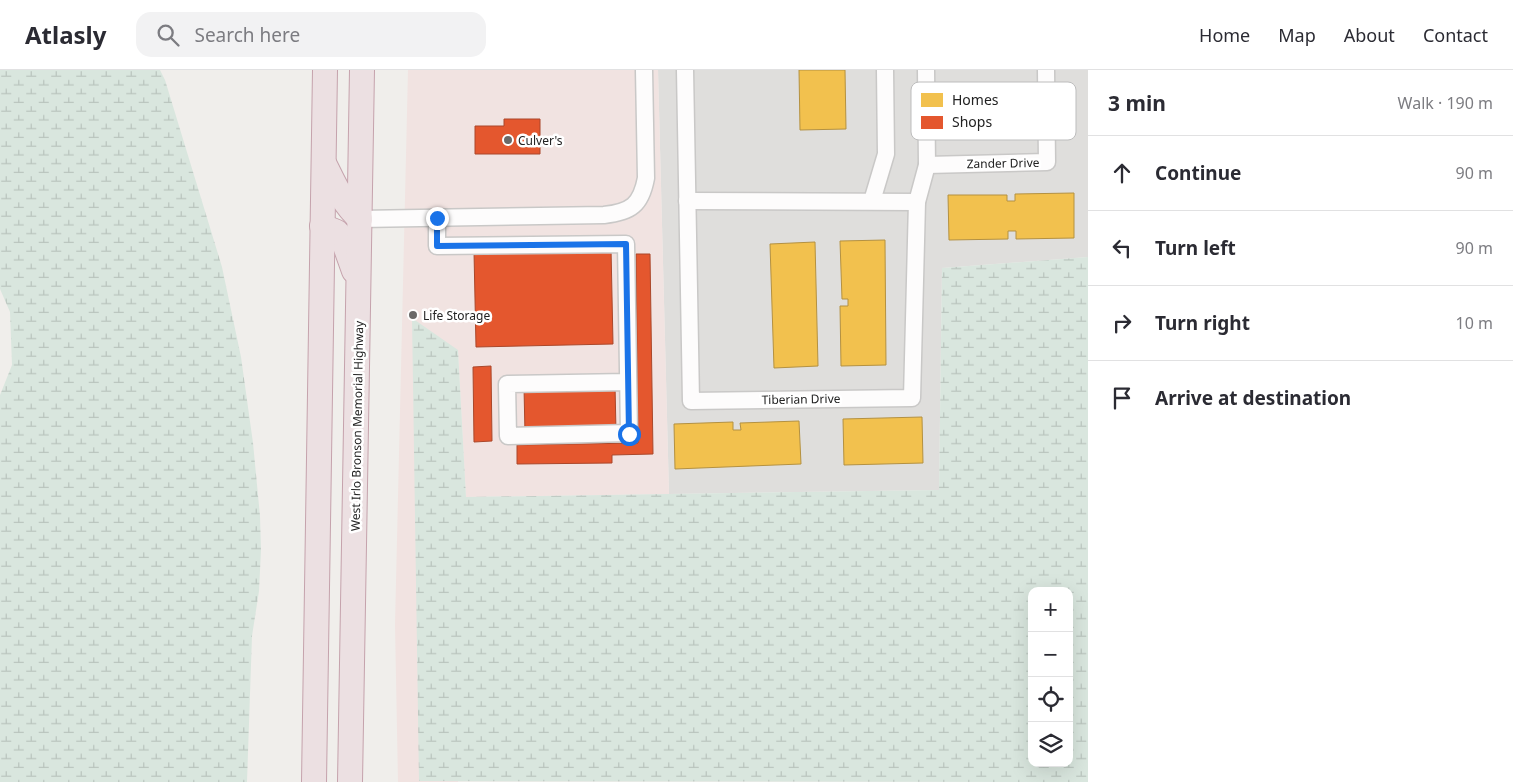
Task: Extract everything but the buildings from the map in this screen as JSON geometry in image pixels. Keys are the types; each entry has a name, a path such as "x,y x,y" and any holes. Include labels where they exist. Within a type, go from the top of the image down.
{"highway":[{"path":"314,782 325,70"},
{"name":"West Irlo Bronson Memorial Highway","path":"350,782 360,287 362,70"},
{"path":"323,161 343,200 360,219"},
{"path":"322,226 337,232 344,243 360,287"}],"street":[{"path":"360,219 604,215 624,212 632,208 644,190 646,178 644,70"},
{"name":"Tiberian Drive","path":"685,70 691,401 912,398 918,202 927,165 927,140"},
{"path":"872,201 886,154 885,70"},
{"name":"Zander Drive","path":"927,165 1047,162 1047,140"},
{"path":"687,201 918,202"},
{"path":"437,218 437,246 626,244 629,434 508,436 507,384 628,382"}],"shaded area":[{"path":"408,70 658,70 669,494 466,497 458,350 458,782 398,782 395,625"},
{"path":"658,70 1088,70 1088,257 942,268 939,490 669,494"}],"green space":[{"path":"0,70 160,70 165,80 222,267 241,357 253,443 260,516 261,550 259,591 252,636 247,782 0,782 0,395 12,365 10,312 0,289"},
{"path":"1088,257 1088,782 419,781 412,318 458,350 466,497 939,490 942,268"}],"place":[{"name":"Culver's","path":"508,140"},
{"name":"Life Storage","path":"413,315"}],"route":[{"path":"437,218 437,246 626,244 629,434"}]}
